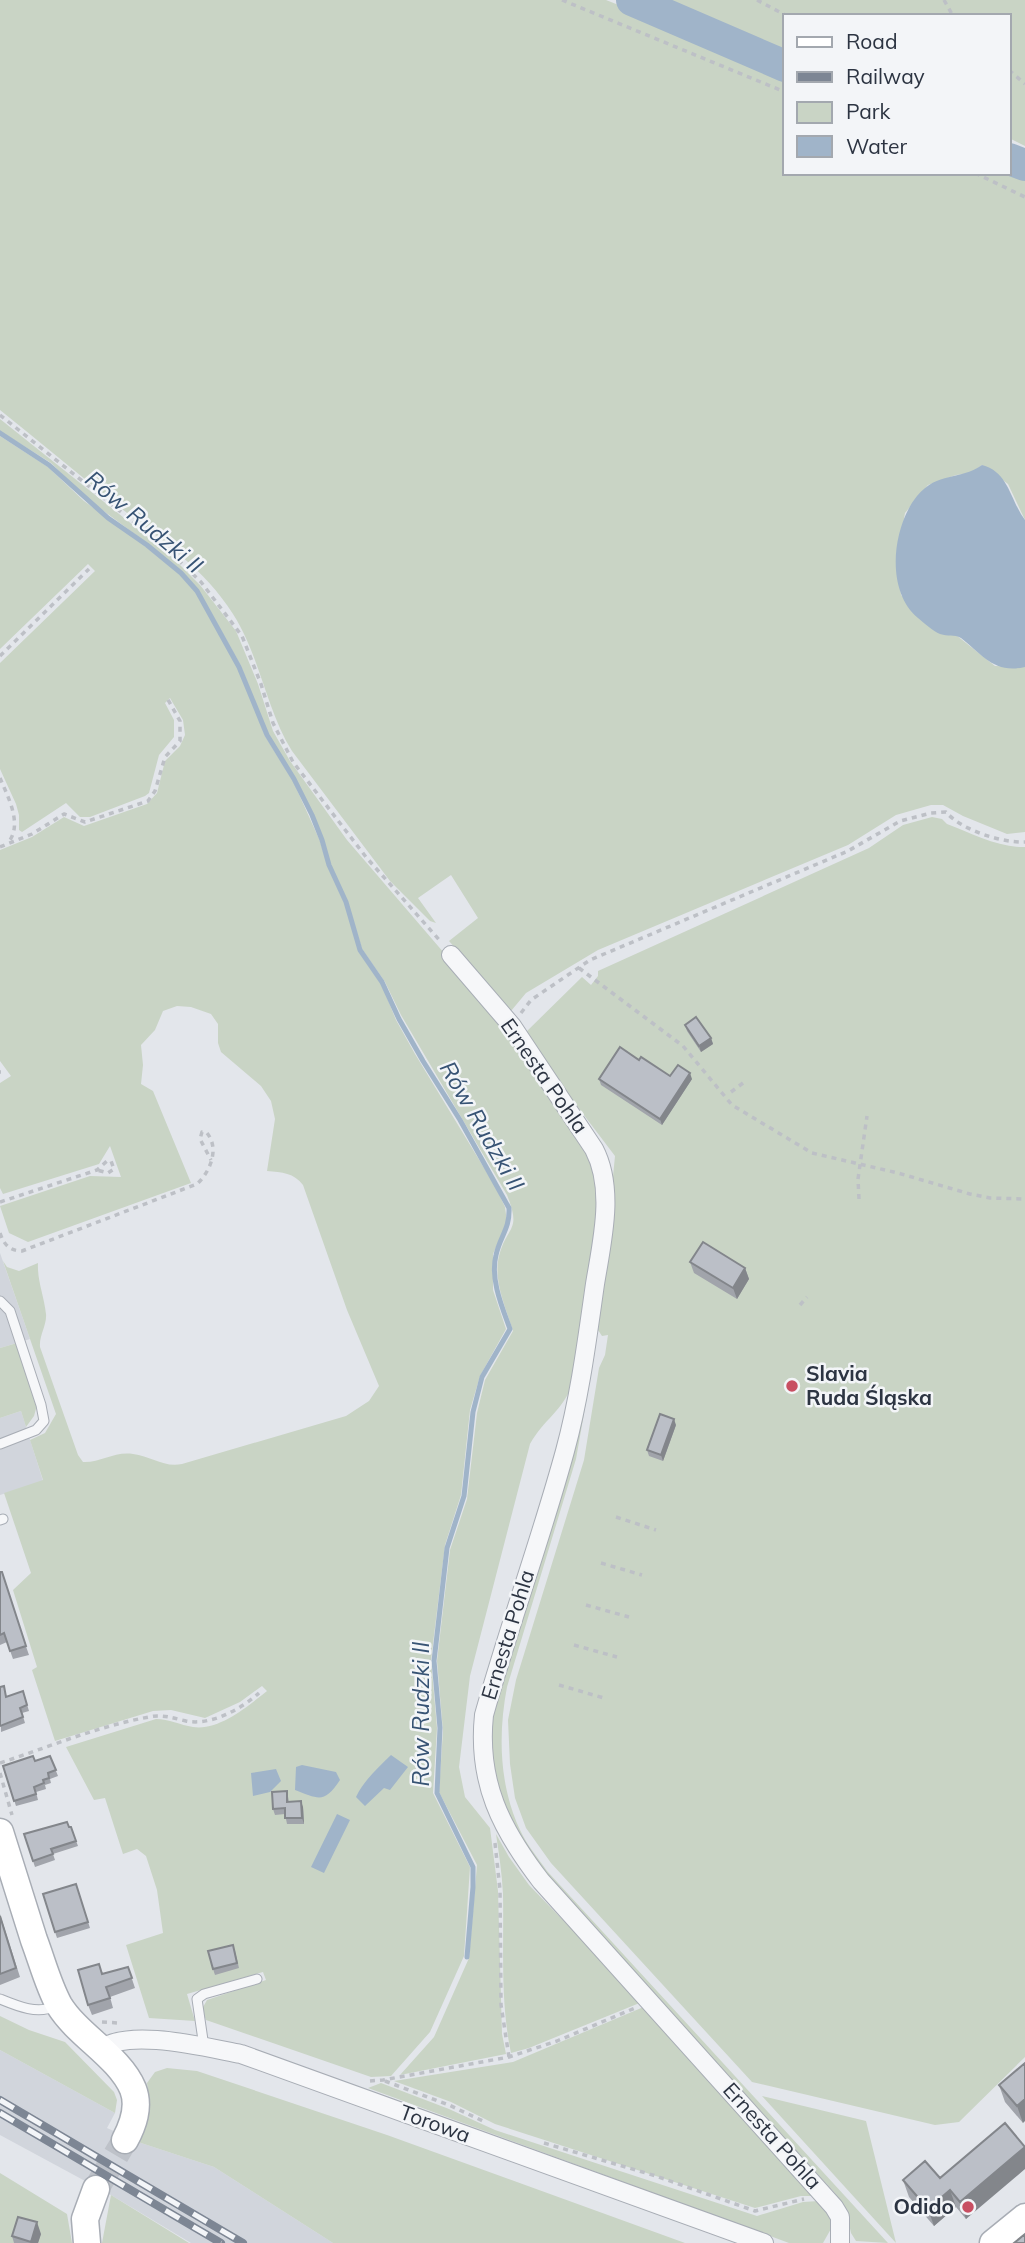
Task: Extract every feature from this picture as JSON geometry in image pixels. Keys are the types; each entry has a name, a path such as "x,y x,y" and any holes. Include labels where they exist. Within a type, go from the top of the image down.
{"street":[{"name":"Ernesta Pohla","path":"451,955 512,1026 600,1160 604,1182 604,1224 586,1351 570,1429 484,1715 482,1743 490,1791 513,1844 541,1881 827,2197 840,2217 840,2243"},
{"path":"7,1825 45,1971 59,2004 69,2020 125,2076 136,2102 134,2119 125,2140"},
{"name":"Torowa","path":"100,2050 114,2042 135,2040 241,2054 764,2243"},
{"path":"87,2243 86,2219 96,2189"},
{"path":"993,2243 1025,2217"}],"lane":[{"path":"0,1301 10,1311 44,1421 36,1430 0,1444"},
{"path":"204,2047 197,1999 204,1994 257,1979"},
{"path":"0,1999 37,2010 47,2010 59,2004"}],"path":[{"path":"562,0 783,91"},
{"path":"757,0 783,14"},
{"path":"1011,72 1025,84"},
{"path":"979,175 1025,197"},
{"path":"0,415 166,548 201,582 242,636 273,723 293,762 372,865 451,955"},
{"path":"0,656 89,569"},
{"path":"9,841 26,837 64,814 85,822 148,801 155,791 165,757 180,741 180,721 167,698"},
{"path":"0,778 10,801 15,825 13,836 0,847"},
{"path":"512,1026 531,1000 590,960 848,851 900,821 931,813 946,813 956,824 1011,843 1025,842"},
{"path":"579,968 683,1046 724,1097 744,1114 812,1153 970,1194 990,1198 1025,1199"},
{"path":"731,1092 747,1080"},
{"path":"859,1199 857,1190 867,1116"},
{"path":"0,1233 3,1241 12,1250 22,1251 197,1184 204,1177 211,1160 214,1143 206,1132 202,1132 200,1139 211,1160"},
{"path":"0,1202 97,1170 107,1161 114,1165 114,1169 108,1173 97,1170"},
{"path":"800,1305 807,1297"},
{"path":"616,1517 656,1530"},
{"path":"601,1563 642,1575"},
{"path":"586,1605 629,1617"},
{"path":"574,1645 617,1657"},
{"path":"559,1685 604,1698"},
{"path":"0,1763 150,1716 206,1721 229,1712 259,1693"},
{"path":"0,1773 7,1825"},
{"path":"502,1823 493,1830 500,1890 501,2005 509,2057"},
{"path":"359,2077 383,2081 509,2057 557,2041 651,2001"},
{"path":"101,2022 129,2024"},
{"path":"383,2081 449,2105 495,2127"},
{"path":"535,2140 656,2176 755,2211 803,2199 827,2197"}],"shaded area":[{"path":"0,1253 30,1339 0,1348"},
{"path":"21,1411 43,1481 0,1495 0,1418"},
{"path":"0,2050 115,2113 107,2128 138,2142 214,2167 333,2243 191,2243 111,2195 0,2135"}],"green space":[{"path":"0,0 606,0 783,70 783,175 1011,175 1011,161 1025,167 1025,520 1008,484 982,465 971,473 956,475 928,485 905,513 897,559 901,595 941,634 956,635 995,666 1025,667 1025,832 1007,834 943,805 931,805 896,815 848,845 598,950 526,993 511,1011 449,941 478,918 451,875 418,898 436,923 430,921 390,881 292,751 276,718 250,647 221,597 193,566 0,410"},
{"path":"645,0 1025,0 1025,146 1011,139 1011,14 783,14 783,57"},
{"path":"0,419 168,553 200,585 236,631 258,684 273,731 290,761 347,840 487,1003 593,1157 600,1224 573,1383 564,1401 530,1444 470,1676 459,1767 465,1797 490,1828 498,1891 502,2034 506,2054 400,2075 434,2037 469,1958 477,1865 439,1792 443,1731 437,1661 450,1550 467,1499 477,1413 485,1380 513,1331 498,1275 499,1256 512,1228 511,1207 507,1195 401,1015 385,982 362,949 348,903 296,779 268,735 241,666 199,591 182,572 147,543 86,498 51,463 0,431"},
{"path":"0,436 48,467 84,501 146,546 196,592 239,668 265,736 293,781 345,904 359,952 381,983 396,1020 505,1207 507,1222 493,1254 493,1290 506,1329 480,1376 470,1410 461,1495 445,1545 431,1660 437,1728 433,1793 470,1867 464,1956 430,2032 391,2076 371,2077 206,2020 202,2009 207,2000 266,1980 263,1972 187,1994 195,2021 149,2018 126,1945 163,1933 157,1890 146,1856 137,1849 123,1854 105,1798 94,1800 66,1747 156,1719 193,1727 213,1725 233,1716 267,1691 262,1686 240,1702 205,1718 171,1710 153,1711 55,1741 32,1670 37,1667 13,1590 31,1573 4,1493 43,1480 30,1440 45,1433 56,1414 3,1261 7,1267 19,1271 38,1263 46,1314 40,1347 78,1455 83,1462 126,1454 140,1455 163,1463 182,1464 346,1416 369,1401 379,1386 347,1310 303,1185 292,1176 267,1171 275,1119 271,1101 261,1086 221,1052 218,1024 211,1014 191,1007 177,1006 163,1011 155,1030 141,1045 141,1084 153,1091 191,1183 28,1242 9,1233 0,1206 90,1176 121,1177 110,1146 99,1164 3,1194 0,1188 0,1083 11,1076 0,1061 0,850 32,837 64,817 84,826 147,804 157,793 165,761 180,746 185,735 183,720 170,698 165,703 174,720 174,737 159,755 149,793 90,817 80,817 66,803 22,832 19,830 16,804 0,769 0,663 95,571 88,564 0,649"},
{"name":"Slavia Ruda Śląska","path":"932,817 995,843 1025,847 1025,2057 959,2122 935,2125 752,2082 551,1863 526,1828 515,1798 508,1720 516,1680 584,1460 599,1368 605,1355 608,1335 602,1336 598,1330 615,1156 523,1035 582,977 591,985 598,976 598,971 869,848 903,825"},
{"path":"17,1343 37,1405 34,1416 26,1427 21,1411 0,1418 0,1348"},
{"path":"595,1351 576,1459 507,1687 502,1723 502,1759 513,1813 526,1841 547,1871 888,2243 856,2241 851,2233 846,2210 834,2192 543,1876 498,1796 490,1748 493,1714 570,1457"},
{"path":"496,1834 529,1885 642,2002 511,2053 505,2014 503,1894"},
{"path":"646,2006 816,2196 801,2196 755,2208 495,2124 451,2102 394,2081 513,2062"},
{"path":"0,2016 29,2030 65,2042 114,2092 117,2100 115,2113 0,2050"},
{"path":"167,2068 197,2071 387,2135 685,2243 333,2243 214,2167 138,2142 150,2107 147,2083 155,2072"},
{"path":"381,2083 495,2130 757,2216 803,2202 819,2201 829,2214 832,2227 823,2243 789,2243 368,2088"},
{"path":"762,2096 866,2121 896,2243"},
{"path":"0,2173 67,2214 72,2243 0,2243"},
{"path":"111,2195 189,2243 102,2243"}],"water":[{"path":"982,465 1004,480 1025,520 1025,667 1005,668 997,665 961,638 940,634 918,618 907,606 900,592 896,558 898,541 902,524 917,496 941,479"},
{"path":"391,1755 408,1767 390,1790 384,1788 365,1806 356,1797 359,1791"},
{"path":"302,1765 336,1772 340,1780 325,1796 310,1796 295,1790 296,1767"},
{"path":"276,1769 281,1781 270,1792 253,1796 251,1773"},
{"path":"337,1814 350,1820 324,1873 311,1867"}],"building":[{"path":"696,1017 711,1038 699,1046 685,1025"},
{"path":"620,1047 670,1076 678,1065 690,1073 660,1119 599,1079"},
{"path":"703,1242 745,1268 733,1288 690,1262"},
{"path":"660,1414 674,1419 661,1455 647,1450"},
{"path":"0,1572 26,1646 10,1651 4,1633 0,1635"},
{"path":"4,1686 6,1697 23,1691 27,1705 20,1708 23,1717 0,1726 0,1687"},
{"path":"33,1756 35,1761 50,1756 56,1770 48,1773 49,1778 43,1780 44,1783 34,1787 36,1794 14,1801 3,1766"},
{"path":"287,1791 287,1802 301,1801 302,1818 285,1818 285,1808 273,1809 272,1792"},
{"path":"67,1822 76,1841 51,1849 53,1854 33,1861 24,1834"},
{"path":"76,1884 88,1922 55,1932 43,1894"},
{"path":"0,1916 16,1968 0,1974"},
{"path":"233,1945 237,1963 213,1969 208,1951"},
{"path":"99,1964 102,1974 128,1967 132,1978 106,1987 110,1998 88,2005 78,1970"},
{"path":"1025,2063 1025,2099 1017,2106 999,2085"},
{"path":"1005,2123 1025,2147 960,2202 950,2190 928,2209 903,2180 925,2161 940,2178"},
{"path":"18,2217 37,2222 31,2242 12,2236"},
{"path":"1025,2234 1025,2243 1014,2243"}],"waterway":[{"path":"632,0 783,65"},
{"path":"1011,160 1025,165"},
{"name":"Rów Rudzki II","path":"0,433 49,465 108,518 181,573 197,591 239,667 267,735 312,815 329,865 346,902 360,950 382,982 399,1019 509,1208 508,1222 496,1255 495,1274 498,1293 510,1329 482,1377 473,1412 464,1496 447,1548 434,1661 440,1728 437,1793 473,1867 467,1957"}],"tunnel":[{"path":"96,2189 125,2140"}],"railway":[{"path":"0,2100 243,2243"},
{"path":"0,2113 221,2243"}],"place":[{"name":"Slavia Ruda Śląska","path":"792,1386"},
{"name":"Odido","path":"968,2207"}]}
